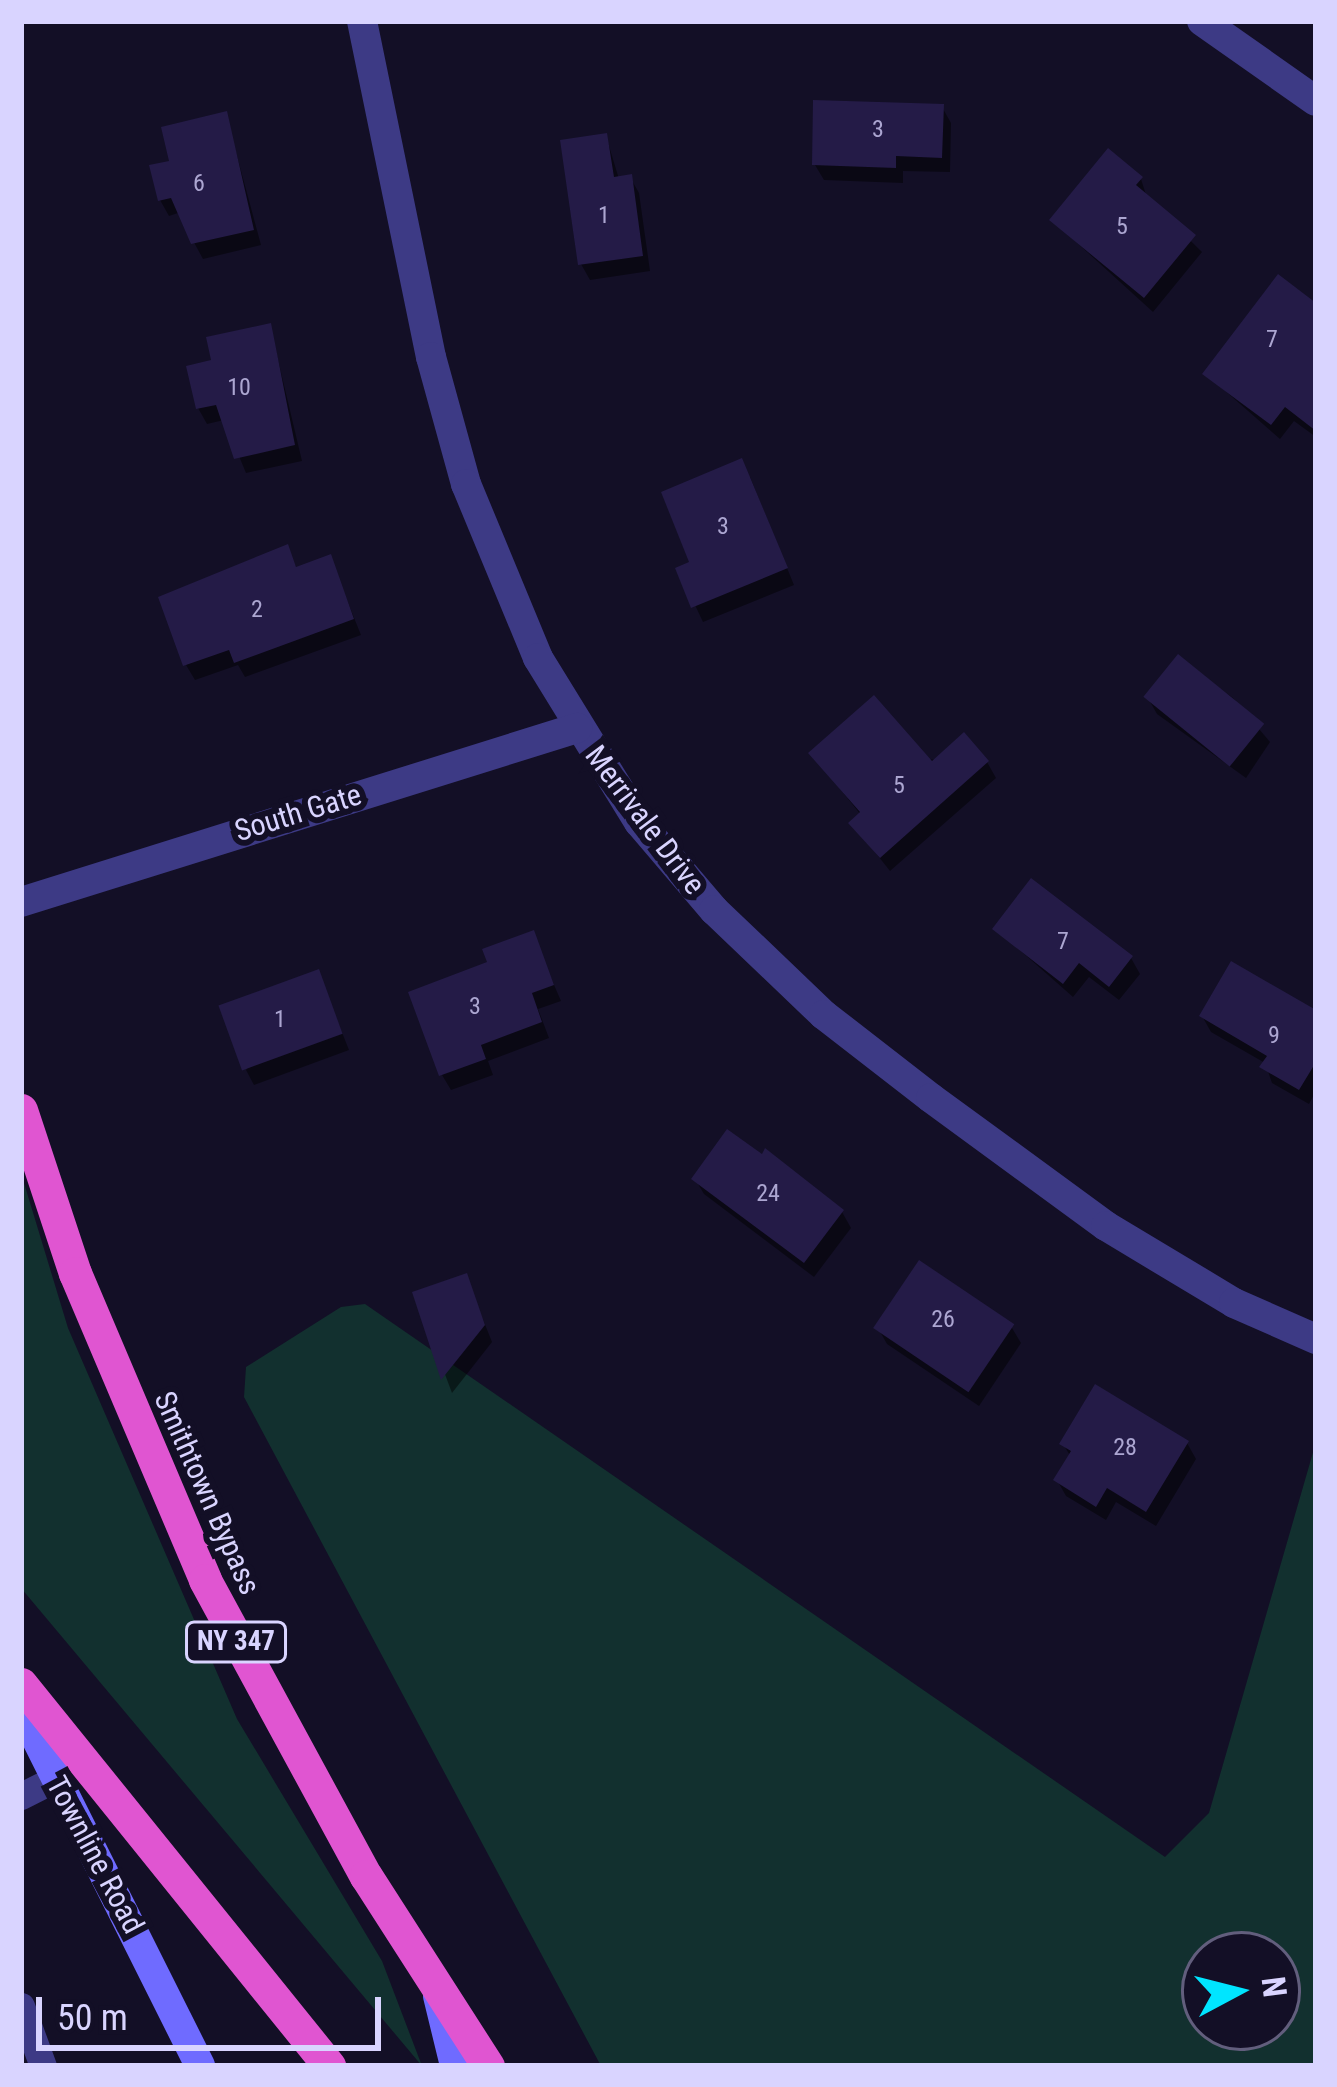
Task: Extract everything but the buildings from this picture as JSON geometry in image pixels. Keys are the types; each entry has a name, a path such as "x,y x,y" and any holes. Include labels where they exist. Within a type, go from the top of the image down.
{"highway":[{"name":"Smithtown Bypass","path":"21,1110 75,1273 205,1580 283,1733 437,1992 488,2066"},
{"path":"21,1684 329,2066"}],"main road":[{"name":"Townline Road","path":"21,1708 200,2066"},
{"path":"437,1992 454,2066"}],"street":[{"name":"Merrivale Drive","path":"362,21 431,357 466,484 510,599 577,728 639,822 714,910 824,1016 1106,1226 1234,1303 1316,1339"},
{"path":"1202,21 1316,100"},
{"name":"South Gate","path":"21,902 577,728"}],"lane":[{"path":"21,1796 53,1780"},
{"path":"21,2006 43,2066"}],"green space":[{"path":"21,1173 68,1328 237,1719 382,1961 422,2066 21,1588"},
{"path":"365,1304 1165,1857 1209,1813 1316,1442 1316,2066 601,2066 244,1397 246,1367 341,1307"}]}
